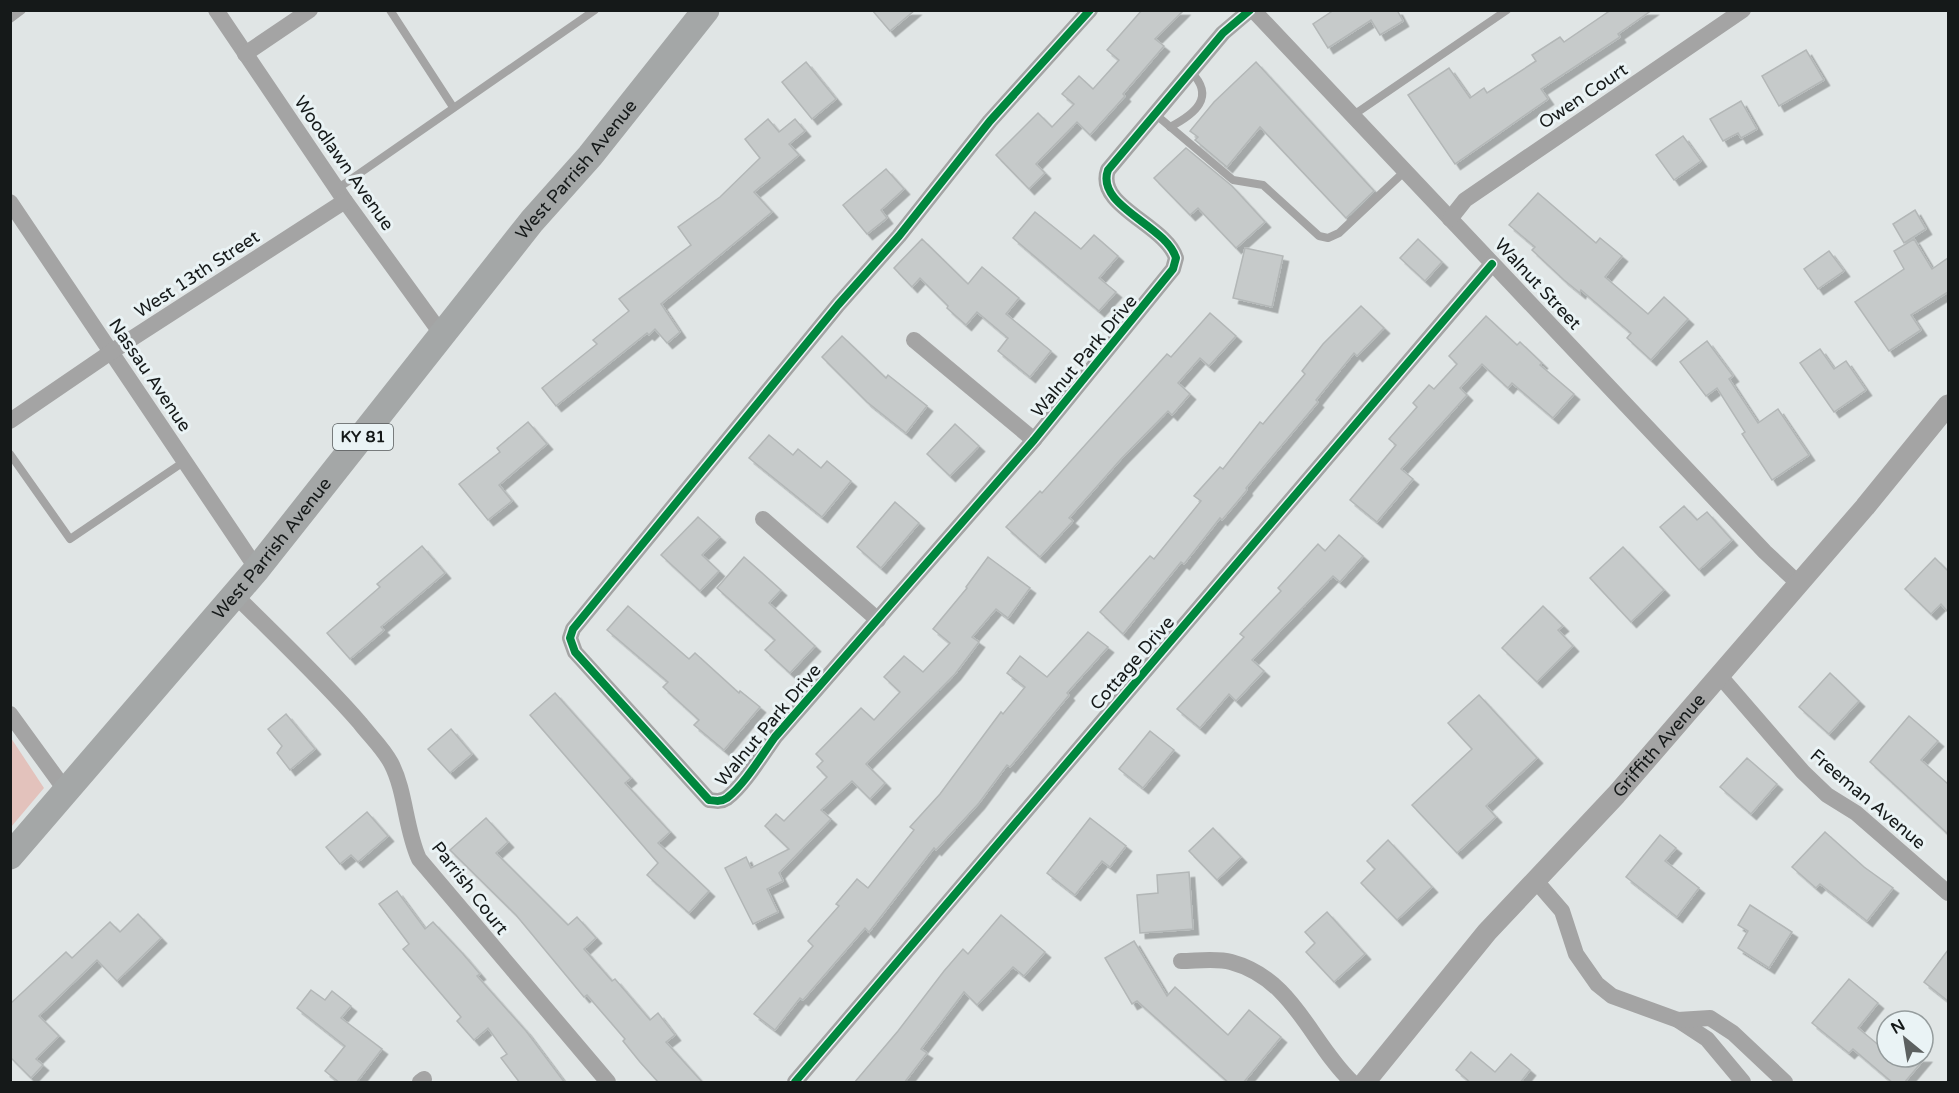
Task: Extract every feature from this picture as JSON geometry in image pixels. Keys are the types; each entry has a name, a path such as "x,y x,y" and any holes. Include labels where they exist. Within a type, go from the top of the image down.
{"main road":[{"name":"West Parrish Avenue","path":"10,856 236,596 532,221 590,156 701,12"}],"street":[{"name":"Woodlawn Avenue","path":"216,10 341,195 443,336"},
{"path":"245,54 310,10"},
{"name":"Walnut Park Drive","path":"1090,10 990,121 899,236 838,305 573,629 570,638 575,652 586,666 709,800 717,802 726,799 735,789 775,737 1034,440 1173,269 1176,258 1165,238 1127,211 1107,188 1105,178 1108,170 1223,33 1251,10"},
{"name":"Walnut Street","path":"1251,10 1765,552 1798,583"},
{"name":"Owen Court","path":"1450,219 1465,200 1743,10"},
{"name":"West 13th Street","path":"10,421 341,195"},
{"name":"Nassau Avenue","path":"10,201 257,570"},
{"name":"Cottage Drive","path":"795,1083 1492,264"},
{"path":"914,340 1034,440"},
{"name":"Griffith Avenue","path":"1365,1083 1487,932 1616,795 1865,507 1948,405"},
{"path":"763,519 879,620"},
{"name":"Parrish Court","path":"236,596 333,692 380,747 391,763 397,780 410,839 419,859 608,1083"},
{"name":"Freeman Avenue","path":"1719,675 1803,772 1827,795 1856,813 1948,893"},
{"path":"10,714 66,791"},
{"path":"1536,881 1562,911 1576,954 1597,984 1612,996 1677,1020 1707,1039 1743,1083"},
{"path":"1181,961 1230,962 1266,977 1290,998 1338,1069 1352,1083"},
{"path":"1677,1020 1710,1018 1733,1033 1785,1083"}],"lane":[{"path":"10,19 22,10"},
{"path":"390,10 453,107"},
{"path":"341,195 453,107 595,10"},
{"path":"1352,116 1507,10"},
{"path":"1170,126 1185,119 1197,108 1203,94 1201,82 1191,72"},
{"path":"1155,114 1233,180 1263,185 1319,236 1328,238 1339,233 1405,171"},
{"path":"10,454 70,539 185,461"}],"shaded area":[{"path":"11,738 44,788 10,827"}],"building":[{"path":"872,10 915,10 890,31"},
{"path":"1142,10 1184,10 1155,39 1164,46 1123,94 1125,96 1090,135 1077,122 1036,164 1045,173 1029,189 996,155 1038,113 1052,127 1074,104 1062,94 1079,76 1093,89 1119,60 1107,50"},
{"path":"1334,10 1397,10 1403,21 1380,35 1371,20 1328,48 1313,24"},
{"path":"1611,10 1652,10 1618,34 1620,37 1541,89 1548,99 1455,164 1408,95 1449,68 1470,98 1484,88 1487,93 1536,61 1532,55 1560,37 1564,42"},
{"path":"1806,50 1824,80 1779,106 1762,76"},
{"path":"806,62 836,99 812,119 782,82"},
{"path":"1256,62 1374,191 1346,218 1260,127 1227,167 1195,140 1198,137 1190,131 1214,102"},
{"path":"1741,101 1757,129 1741,138 1738,133 1723,141 1710,119"},
{"path":"768,119 779,132 795,119 805,131 789,144 799,155 754,192 772,212 661,304 680,332 667,343 655,329 649,335 647,333 556,406 542,388 597,344 593,340 629,311 619,299 691,245 678,227 720,197 760,158 745,139"},
{"path":"1683,136 1701,161 1674,180 1656,155"},
{"path":"1186,148 1232,186 1265,222 1236,248 1198,208 1190,215 1154,178"},
{"path":"886,169 904,189 881,210 887,218 867,234 843,205"},
{"path":"1538,193 1596,243 1600,238 1622,256 1605,277 1648,314 1664,297 1688,319 1651,360 1627,338 1631,333 1581,290 1580,293 1564,280 1532,250 1535,247 1509,225"},
{"path":"1915,210 1926,229 1904,243 1893,224"},
{"path":"1035,212 1081,249 1094,235 1118,256 1099,278 1116,292 1099,311 1013,238"},
{"path":"922,239 968,284 982,267 1019,298 1006,314 1051,351 1030,377 998,351 1008,338 977,312 966,325 920,278 912,287 894,268"},
{"path":"1418,239 1442,262 1425,281 1400,258"},
{"path":"1914,239 1932,269 1948,258 1948,292 1911,315 1921,330 1889,351 1855,302 1904,269 1894,251"},
{"path":"1245,248 1283,256 1272,307 1233,298"},
{"path":"1829,251 1844,271 1818,289 1804,269"},
{"path":"1361,306 1384,328 1357,356 1354,353 1316,400 1318,402 1246,488 1247,490 1222,520 1220,518 1184,564 1181,562 1123,634 1100,612 1150,556 1154,559 1201,501 1194,496 1220,467 1223,469 1260,422 1263,424 1305,374 1302,371 1323,344"},
{"path":"1210,313 1236,336 1209,366 1200,358 1178,383 1190,394 1172,415 1168,411 1121,459 1069,518 1073,521 1040,557 1006,527 1040,491 1042,493 1167,354 1171,357"},
{"path":"1486,316 1517,345 1520,342 1542,363 1540,365 1574,394 1553,418 1512,383 1508,388 1482,364 1460,388 1467,395 1401,469 1413,479 1377,522 1350,500 1396,445 1389,439 1417,407 1413,403 1429,385 1434,389 1457,364 1449,356"},
{"path":"842,336 886,378 888,375 927,406 906,433 867,402 822,357"},
{"path":"1707,341 1733,376 1729,379 1758,423 1778,409 1809,455 1772,480 1742,434 1745,432 1717,388 1706,396 1680,362"},
{"path":"1820,349 1834,369 1846,361 1866,390 1834,412 1800,363"},
{"path":"528,422 547,444 499,485 512,501 488,520 459,484 500,452 497,448"},
{"path":"955,424 979,446 950,476 927,454"},
{"path":"769,435 793,455 798,449 821,468 827,461 851,481 822,517 749,458"},
{"path":"895,502 919,523 881,568 857,547"},
{"path":"1684,506 1697,520 1707,512 1732,540 1699,570 1660,527"},
{"path":"698,517 720,537 702,555 719,571 700,591 661,555"},
{"path":"1339,535 1363,556 1340,582 1333,576 1252,660 1264,671 1236,701 1229,694 1200,728 1177,709 1244,637 1240,634 1281,591 1278,588 1318,544 1325,551"},
{"path":"422,546 445,573 381,627 384,630 350,659 327,633 380,587 377,584"},
{"path":"1623,547 1664,590 1631,622 1590,578"},
{"path":"744,557 781,590 769,603 815,646 790,673 765,650 775,640 717,588"},
{"path":"988,557 1030,588 1008,618 996,609 972,637 979,642 955,674 866,764 885,783 870,799 852,781 821,810 831,819 779,873 783,881 767,889 778,912 753,924 725,868 746,857 751,868 789,849 765,826 776,814 784,821 827,777 817,767 823,761 816,754 861,708 874,720 900,692 884,677 904,656 923,672 950,643 933,629 967,588"},
{"path":"1935,558 1948,571 1948,612 1941,604 1931,614 1905,589"},
{"path":"628,606 689,659 695,653 739,693 740,691 760,707 724,750 694,725 699,720 663,687 668,682 607,630"},
{"path":"1543,606 1563,626 1558,630 1573,646 1537,682 1502,648"},
{"path":"1088,632 1108,647 1067,693 1069,695 1010,767 1007,765 979,803 936,850 934,848 869,932 865,928 803,1000 800,998 775,1030 754,1014 813,946 808,941 839,906 836,904 857,879 868,888 914,830 910,827 940,794 1001,712 1003,714 1025,687 1007,673 1020,656 1047,677"},
{"path":"1830,673 1859,701 1829,734 1799,707"},
{"path":"555,693 631,778 625,783 670,832 658,843 709,891 689,913 647,875 658,863 530,715"},
{"path":"1479,695 1537,758 1486,806 1496,817 1457,853 1412,805 1472,749 1448,723"},
{"path":"286,714 315,749 290,770 277,753 282,746 268,729"},
{"path":"1909,716 1938,741 1921,760 1948,784 1948,834 1870,762"},
{"path":"451,729 472,754 450,773 428,749"},
{"path":"1150,731 1174,750 1143,788 1119,769"},
{"path":"1747,758 1777,784 1751,814 1720,787"},
{"path":"367,812 388,836 358,862 351,855 340,864 326,847"},
{"path":"486,818 508,842 496,853 568,925 577,917 596,938 584,949 612,981 615,979 650,1020 658,1013 675,1035 666,1042 703,1083 659,1083 623,1041 625,1039 587,995 584,997 516,915 450,850"},
{"path":"1090,818 1126,846 1110,867 1102,861 1075,895 1047,873"},
{"path":"1213,828 1241,857 1217,880 1189,851"},
{"path":"1825,832 1864,867 1893,888 1867,921 1820,884 1816,888 1792,867"},
{"path":"1660,835 1676,848 1665,861 1699,888 1677,917 1626,877"},
{"path":"1388,840 1432,887 1397,920 1361,883 1375,869 1367,861"},
{"path":"1189,872 1193,929 1140,933 1137,895 1158,893 1157,875"},
{"path":"397,891 425,929 433,922 463,954 480,974 477,976 526,1031 565,1083 520,1083 501,1058 507,1054 488,1028 474,1040 457,1021 461,1017 403,949 409,944 379,904"},
{"path":"1750,905 1792,932 1769,968 1738,948 1748,931 1738,925"},
{"path":"1327,912 1365,954 1334,982 1306,952 1315,943 1305,932"},
{"path":"138,914 161,938 117,981 97,960 39,1016 59,1036 36,1059 43,1065 31,1078 10,1057 10,1004 66,952 72,958 110,922 120,932"},
{"path":"1001,915 1045,952 1024,976 1013,967 977,1005 964,992 921,1049 927,1053 904,1083 854,1083 963,949 968,954"},
{"path":"1134,941 1167,996 1175,987 1228,1035 1249,1010 1281,1037 1243,1083 1229,1083 1137,1001 1132,1004 1105,958"},
{"path":"1948,950 1948,1001 1924,982"},
{"path":"1849,979 1878,1003 1858,1028 1875,1042 1875,1068 1853,1049 1849,1053 1812,1023"},
{"path":"311,990 325,1000 332,991 351,1006 341,1018 382,1049 356,1083 340,1083 325,1071 345,1046 297,1008"},
{"path":"1471,1052 1495,1072 1511,1054 1530,1070 1520,1083 1471,1083 1456,1070"},
{"path":"1877,1069 1916,1069 1904,1083 1893,1083"}],"cycle path":[{"path":"1090,10 990,121 899,236 838,305 573,629 570,638 575,652 709,800 725,799 740,786 775,737 1034,440 1173,269 1176,258 1170,246 1121,205 1112,194 1107,183 1108,170 1223,33 1250,10"},
{"path":"795,1082 1492,264"}]}
